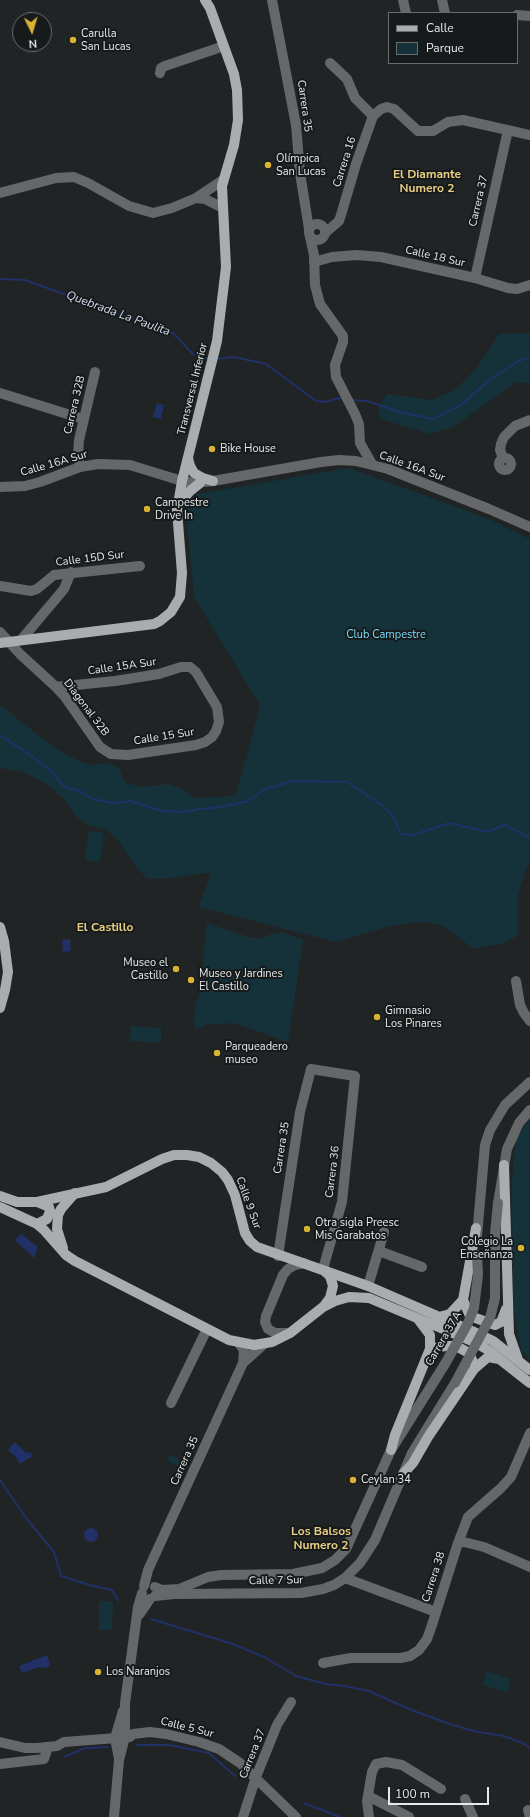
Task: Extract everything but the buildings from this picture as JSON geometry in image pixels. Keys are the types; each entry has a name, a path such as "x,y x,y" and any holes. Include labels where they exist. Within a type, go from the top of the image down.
{"main road":[{"name":"Transversal Inferior","path":"2,637 21,640 133,628 154,624 166,617 176,606 182,585 177,510 182,481 214,354 226,267 223,180 237,130 239,103 234,74 208,3"},
{"path":"188,458 194,473 203,478 214,481"},
{"path":"177,510 186,495 200,483"},
{"path":"0,927 7,957 0,1006"},
{"name":"Calle 9 Sur","path":"0,1196 17,1202 37,1202 76,1192 106,1187 162,1159 174,1155 199,1157 211,1163 222,1172 228,1180 235,1195 244,1233 257,1247 278,1256 323,1269 368,1286 439,1317 492,1341 530,1370"},
{"path":"504,1165 509,1334 518,1360"},
{"path":"66,1255 57,1229 58,1215 61,1209 76,1192"},
{"path":"37,1202 49,1207 50,1211 47,1219 37,1224"},
{"path":"0,1207 37,1224 48,1233 66,1255 90,1270 207,1329 239,1343 254,1345 264,1344 279,1339 290,1333 323,1307 335,1301 356,1297 376,1300 474,1342 501,1360 530,1383"},
{"path":"439,1317 450,1314 463,1300 476,1228"},
{"path":"323,1269 330,1276 333,1286 330,1298 323,1307"},
{"path":"463,1300 470,1316 494,1325 501,1322 508,1302"},
{"path":"391,1450 395,1435 430,1349 430,1336 417,1317"},
{"path":"430,1349 445,1346 456,1346 463,1349 469,1353 474,1369"},
{"path":"403,1474 413,1463 428,1437 474,1369 488,1357 501,1360"}],"street":[{"name":"Carrera 35","path":"272,0 296,125 300,173 306,217 317,231 314,256 315,285 320,304 343,336 343,342 334,371 338,383 359,424 360,443 372,464"},
{"path":"403,0 406,12"},
{"path":"442,0 445,12"},
{"path":"518,15 530,16"},
{"path":"160,73 161,68 164,66 224,46"},
{"path":"330,63 347,79 355,98 364,109 377,112 387,107 394,109 418,132 433,131 448,122 463,120 530,135"},
{"name":"Carrera 16","path":"317,231 335,225 341,215 356,164 377,112"},
{"name":"Carrera 37","path":"475,278 508,130"},
{"path":"0,193 56,178 74,177 88,183 129,206 153,212 172,208 196,198 223,180"},
{"path":"196,198 205,199 223,208"},
{"name":"Calle 18 Sur","path":"314,256 332,257 357,255 381,257 475,278 508,288 518,289 530,285"},
{"name":"Carrera 32B","path":"80,467 78,455 79,440 95,372"},
{"path":"0,392 83,419"},
{"path":"503,458 500,450 504,437 515,426 530,420"},
{"name":"Calle 16A Sur","path":"0,487 25,486 80,467 116,463 130,465 182,481 200,483 339,460 372,464 489,509 530,527"},
{"name":"Calle 15D Sur","path":"0,586 31,591 41,585 50,576 71,572 140,566"},
{"path":"21,640 64,589 71,572"},
{"path":"34,626 34,638"},
{"name":"Diagonal 32B","path":"2,637 56,687 65,697 100,747 111,754"},
{"name":"Calle 15A Sur","path":"56,687 122,680 159,674 181,667 190,667 196,672 217,707 219,722 216,731"},
{"name":"Calle 15 Sur","path":"111,754 128,755 196,745 205,742 216,731"},
{"path":"516,981 520,1005 530,1021"},
{"name":"Carrera 35","path":"278,1256 300,1112 310,1069 355,1076"},
{"name":"Carrera 36","path":"323,1269 342,1202 355,1076"},
{"name":"Carrera 37A","path":"322,1568 335,1560 346,1549 391,1450 445,1364 468,1323 474,1308 478,1276 476,1228 485,1145 494,1122 505,1104 530,1082"},
{"path":"436,1612 345,1578 360,1563 375,1540 412,1453 455,1383 490,1318 495,1298 495,1234 498,1202 507,1149 513,1134 530,1110"},
{"path":"368,1286 384,1232"},
{"path":"379,1251 422,1267"},
{"path":"290,1333 275,1333 268,1329 265,1322 266,1316 283,1275 288,1269 295,1265 304,1263"},
{"path":"170,1403 207,1329"},
{"path":"239,1343 244,1350 243,1363"},
{"name":"Carrera 35","path":"114,1817 119,1760 125,1737 126,1703 137,1618 150,1591 148,1570 243,1363 264,1344"},
{"name":"Carrera 38","path":"323,1663 352,1658 387,1659 410,1656 419,1650 427,1639 468,1517 501,1488 511,1477 530,1434"},
{"path":"458,1543 464,1542 484,1547 530,1567"},
{"name":"Calle 7 Sur","path":"150,1591 179,1590 208,1577 221,1575 293,1574 322,1568"},
{"name":"Calle 7 Sur","path":"150,1591 174,1594 301,1593 323,1589 334,1585 345,1578"},
{"name":"Carrera 37","path":"244,1817 256,1777 277,1725 291,1702"},
{"name":"Carrera 35","path":"119,1760 115,1738 126,1703"},
{"name":"Calle 5 Sur","path":"0,1742 25,1748 48,1747 64,1742 125,1737 150,1732 200,1742 229,1755 256,1777 296,1817"},
{"path":"0,1764 44,1759 48,1747"},
{"path":"369,1817 368,1796 372,1772 376,1764 386,1762 402,1765 441,1789"},
{"path":"368,1796 409,1817"},
{"path":"464,1799 473,1817"}],"green space":[{"path":"530,333 530,384 516,382 453,427 430,434 381,419 378,410 387,394 432,400 455,390 477,368 499,334"},
{"name":"Club Campestre","path":"349,468 489,519 530,539 530,865 526,868 518,896 518,935 505,943 474,949 442,925 419,922 390,926 336,942 199,907 211,872 171,878 148,879 138,869 117,839 105,829 88,825 76,816 64,799 45,783 24,772 0,768 0,705 55,748 75,759 90,765 104,763 118,767 126,783 142,787 167,784 182,789 195,798 236,796 260,705 194,597 186,508 197,494"},
{"path":"89,831 104,833 100,862 85,860"},
{"path":"207,923 252,938 264,938 271,934 282,932 303,940 288,1042 234,1023 206,1025 196,1029 193,1019 204,979 203,960"},
{"path":"131,1026 161,1028 161,1043 130,1041"},
{"name":"Colegio La Enseñanza","path":"530,1118 530,1360 521,1350 513,1301 512,1179 516,1140"},
{"path":"170,1454 184,1462 180,1468 167,1460"},
{"path":"99,1601 113,1602 112,1630 99,1630"},
{"path":"486,1671 511,1679 507,1692 483,1685"}],"water":[{"path":"157,403 164,405 161,419 153,417"},
{"path":"70,939 71,951 63,952 62,940"},
{"path":"21,1234 38,1247 34,1258 15,1240"},
{"path":"15,1442 25,1452 32,1453 31,1457 20,1464 15,1456 8,1450"},
{"path":"91,1528 96,1530 98,1535 96,1540 91,1542 86,1540 84,1535 86,1530"},
{"path":"47,1655 50,1664 47,1668 39,1667 22,1673 19,1666"}],"waterway":[{"name":"Quebrada La Paulita","path":"0,279 25,280 173,333 193,354 210,359"},
{"name":"Quebrada La Paulita","path":"216,359 234,357 266,364 316,401 327,402 338,398 344,399"},
{"name":"Quebrada La Paulita","path":"352,400 367,401 400,412 433,419 461,405 492,378 519,361 530,357"},
{"path":"0,735 50,770 65,787 80,791 93,799 113,803 130,801 162,811 183,812 221,807 248,801 266,789 293,781 347,782 382,805 394,817 401,834 413,835 449,823 487,832 505,825 530,838"},
{"path":"0,1480 26,1518 54,1552 61,1576 112,1590 118,1600"},
{"path":"151,1619 233,1644 264,1657 296,1676 326,1684 369,1691 411,1710 450,1724 473,1731 504,1736 523,1743 530,1748"},
{"path":"137,1745 169,1745 209,1753 235,1776"},
{"path":"64,1757 85,1748 108,1747"},
{"path":"304,1803 340,1817"}],"place":[{"name":"Carulla San Lucas","path":"73,40"},
{"name":"Olímpica San Lucas","path":"268,165"},
{"name":"Bike House","path":"212,449"},
{"name":"Campestre Drive In","path":"147,509"},
{"name":"Museo el Castillo","path":"176,969"},
{"name":"Museo y Jardines El Castillo","path":"191,980"},
{"name":"Gimnasio Los Pinares","path":"377,1017"},
{"name":"Parqueadero museo","path":"217,1053"},
{"name":"Otra sigla Preesc Mis Garabatos","path":"307,1229"},
{"name":"Colegio La Enseñanza","path":"521,1248"},
{"name":"Ceylan 34","path":"353,1480"},
{"name":"Los Naranjos","path":"98,1672"}],"district":[{"name":"El Diamante Numero 2","path":"427,182"},
{"name":"El Castillo","path":"105,928"},
{"name":"Los Balsos Numero 2","path":"321,1539"}]}
